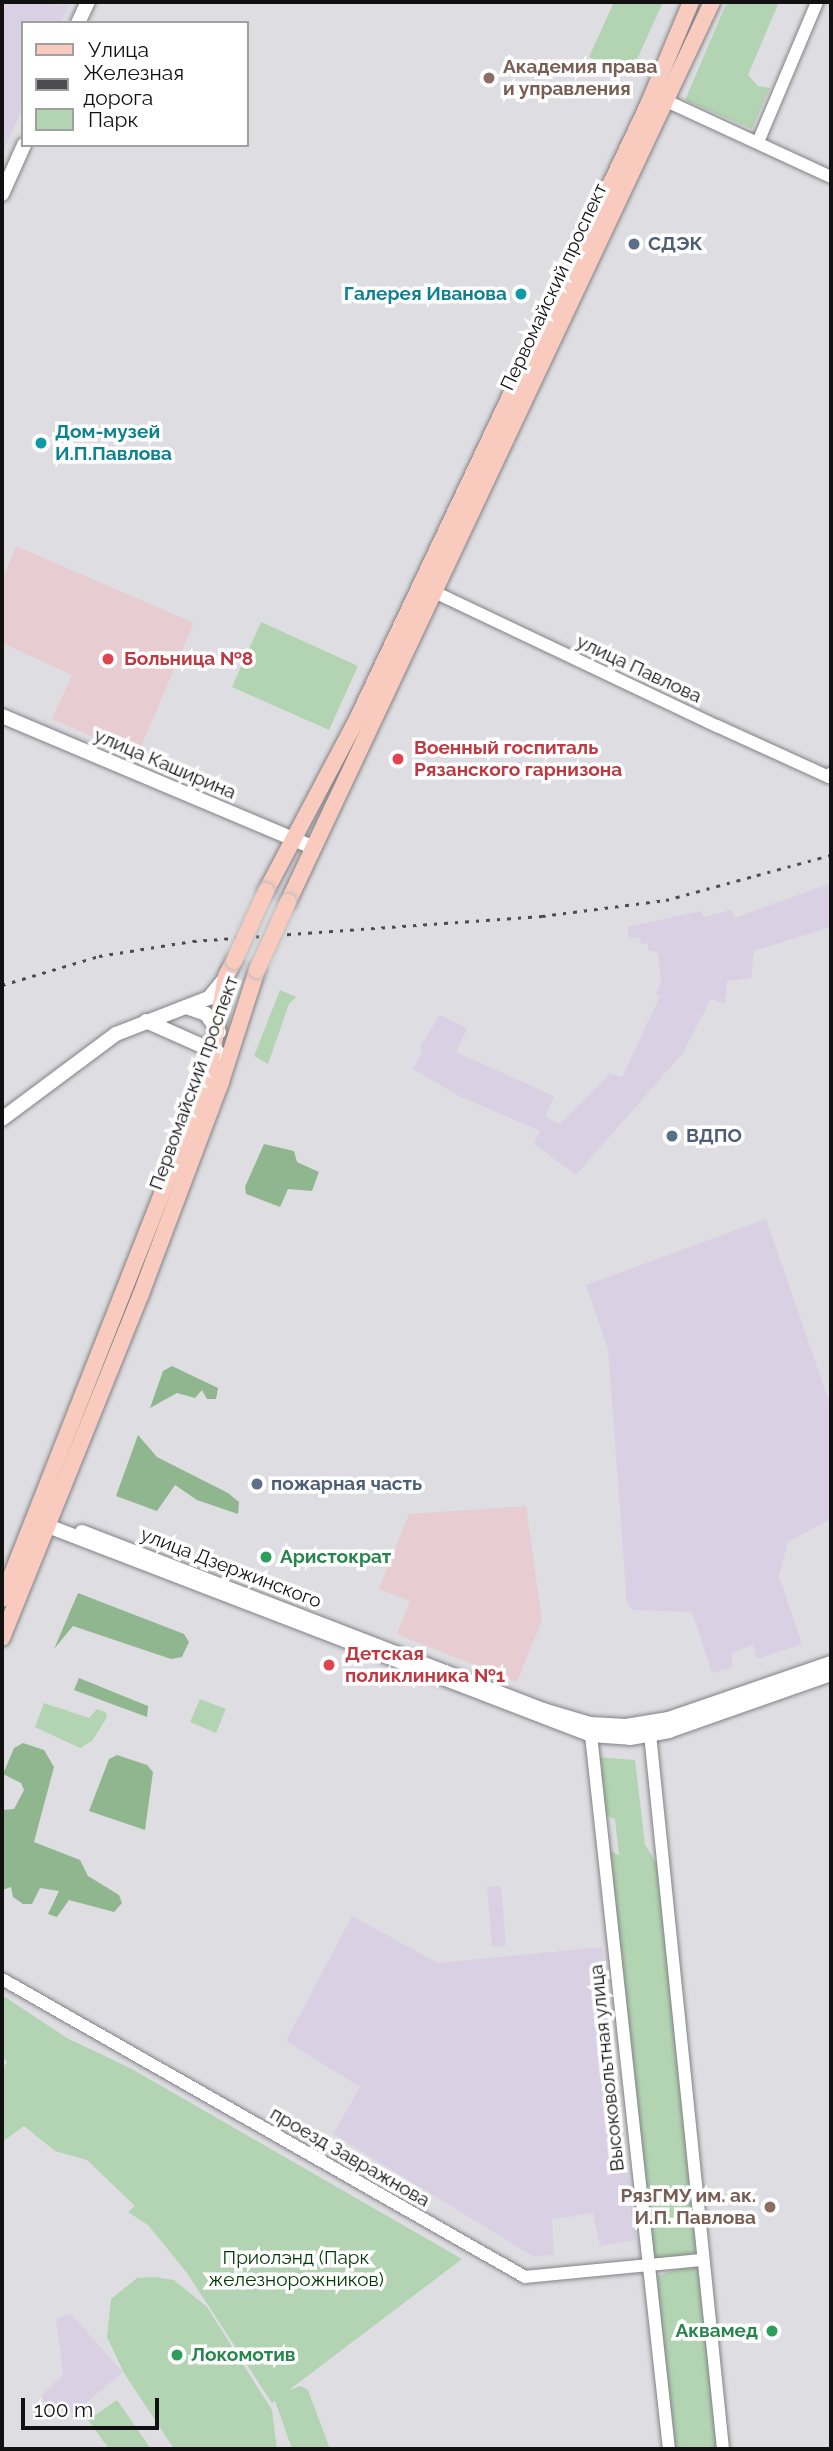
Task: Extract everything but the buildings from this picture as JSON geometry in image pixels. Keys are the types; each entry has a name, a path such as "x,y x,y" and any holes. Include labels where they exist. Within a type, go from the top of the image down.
{"main road":[{"path":"79,21 88,2"},
{"name":"Первомайский проспект","path":"658,97 691,2"},
{"name":"Первомайский проспект","path":"2,1599 41,1520 141,1294 221,1053 257,970 314,848 427,589 658,97 712,2"},
{"path":"2,194 23,147"},
{"name":"Первомайский проспект","path":"221,1053 217,1025 226,976 266,891 427,589"},
{"name":"улица Каширина","path":"2,716 314,848"},
{"path":"2,1119 104,1042 145,1020 209,998 226,976"},
{"path":"182,1008 206,1014 217,1025"},
{"path":"174,1031 171,1019 182,1008"},
{"path":"145,1020 221,1053"},
{"name":"Первомайский проспект","path":"2,1639 41,1520"},
{"name":"улица Дзержинского","path":"41,1520 591,1729 649,1729 782,1685 831,1663"},
{"name":"улица Дзержинского","path":"782,1685 831,1674"}],"street":[{"path":"758,142 817,2"},
{"path":"658,97 831,177"},
{"name":"улица Павлова","path":"427,589 830,775"},
{"name":"Высоковольтная улица","path":"591,1729 668,2449"},
{"path":"649,1729 723,2449"},
{"name":"проезд Завражнова","path":"2,1979 525,2277 649,2268 703,2260"}],"shaded area":[{"path":"2,2 69,5 62,21 21,21 21,111 2,154"},
{"name":"Больница №8","path":"16,546 194,623 137,756 52,719 72,675 2,643 2,581"},
{"path":"831,883 831,927 754,951 751,978 727,981 725,1004 711,999 683,1053 576,1175 534,1144 540,1131 459,1096 413,1069 423,1050 419,1048 440,1015 467,1028 456,1052 554,1096 545,1117 560,1124 610,1073 622,1077 660,996 656,994 661,983 658,953 648,950 648,943 641,944 640,937 629,939 627,927 701,911 703,917 731,910 734,918"},
{"path":"766,1219 831,1407 831,1519 788,1542 779,1576 802,1644 757,1659 753,1645 731,1653 733,1667 712,1673 692,1612 633,1610 627,1604 608,1349 586,1285"},
{"path":"526,1506 542,1620 517,1682 397,1634 410,1601 379,1589 409,1514"},
{"path":"501,1886 506,1946 492,1947 487,1887"},
{"path":"352,1916 438,1963 602,1947 636,2240 600,2246 593,2213 552,2219 554,2254 534,2257 333,2134 360,2087 286,2041"},
{"path":"71,2314 123,2372 76,2411 68,2414 60,2401 43,2413 37,2406 44,2400 42,2395 63,2374 56,2319"}],"green space":[{"path":"614,2 663,2 630,75 589,57"},
{"path":"727,2 779,2 748,75 758,86 770,88 752,129 685,100"},
{"path":"261,622 358,666 329,730 232,687"},
{"path":"280,990 296,997 289,1004 268,1064 254,1056"},
{"path":"264,1144 294,1151 297,1162 319,1172 312,1191 288,1189 280,1207 246,1194 245,1187"},
{"path":"172,1366 218,1388 216,1399 207,1399 202,1390 195,1398 177,1393 150,1408 163,1371"},
{"path":"138,1435 157,1457 228,1493 239,1502 238,1514 197,1500 175,1485 157,1511 116,1496"},
{"path":"78,1593 184,1634 189,1642 182,1657 171,1659 73,1626 54,1649"},
{"path":"79,1678 148,1706 147,1717 74,1690"},
{"path":"200,1699 226,1709 216,1733 190,1722"},
{"path":"44,1703 89,1718 97,1709 107,1713 106,1719 92,1741 80,1748 35,1727"},
{"path":"23,1743 44,1750 54,1767 34,1842 80,1860 88,1876 119,1895 122,1903 114,1912 69,1900 57,1917 48,1914 59,1891 40,1888 32,1904 23,1904 13,1897 11,1887 2,1890 2,1810 14,1809 24,1790 21,1783 3,1774 14,1748"},
{"path":"117,1755 147,1765 153,1772 145,1830 89,1811 109,1759"},
{"path":"596,1757 635,1760 645,1845 657,1864 698,2248 691,2256 654,2259 606,1849 619,1855 615,1819 603,1814"},
{"name":"Приолэнд (Парк железнорожников)","path":"2,1995 67,2038 132,2069 462,2259 289,2390 301,2386 308,2390 330,2449 292,2449 275,2401 272,2403 187,2273 148,2225 128,2212 135,2206 87,2160 55,2151 24,2126 2,2142 2,2069 7,2062 2,2056"},
{"path":"689,2266 696,2267 700,2278 719,2449 673,2449 656,2276"},
{"name":"Локомотив","path":"137,2278 174,2280 207,2307 272,2410 277,2449 174,2449 124,2373 107,2337 111,2299"},
{"path":"117,2400 151,2449 109,2449 88,2420"}],"railway":[{"path":"2,985 99,956 193,941 542,916 666,900 831,855"}],"place":[{"name":"Академия права и управления","path":"489,78"},
{"name":"СДЭК","path":"634,244"},
{"name":"Галерея Иванова","path":"521,294"},
{"name":"Дом-музей И.П.Павлова","path":"41,443"},
{"name":"Больница №8","path":"108,659"},
{"name":"Военный госпиталь Рязанского гарнизона","path":"398,759"},
{"name":"ВДПО","path":"672,1136"},
{"name":"пожарная часть","path":"257,1484"},
{"name":"Аристократ","path":"266,1557"},
{"name":"Детская поликлиника №1","path":"329,1665"},
{"name":"РязГМУ им. ак. И.П. Павлова","path":"770,2207"},
{"name":"Аквамед","path":"772,2331"},
{"name":"Локомотив","path":"177,2355"}]}
